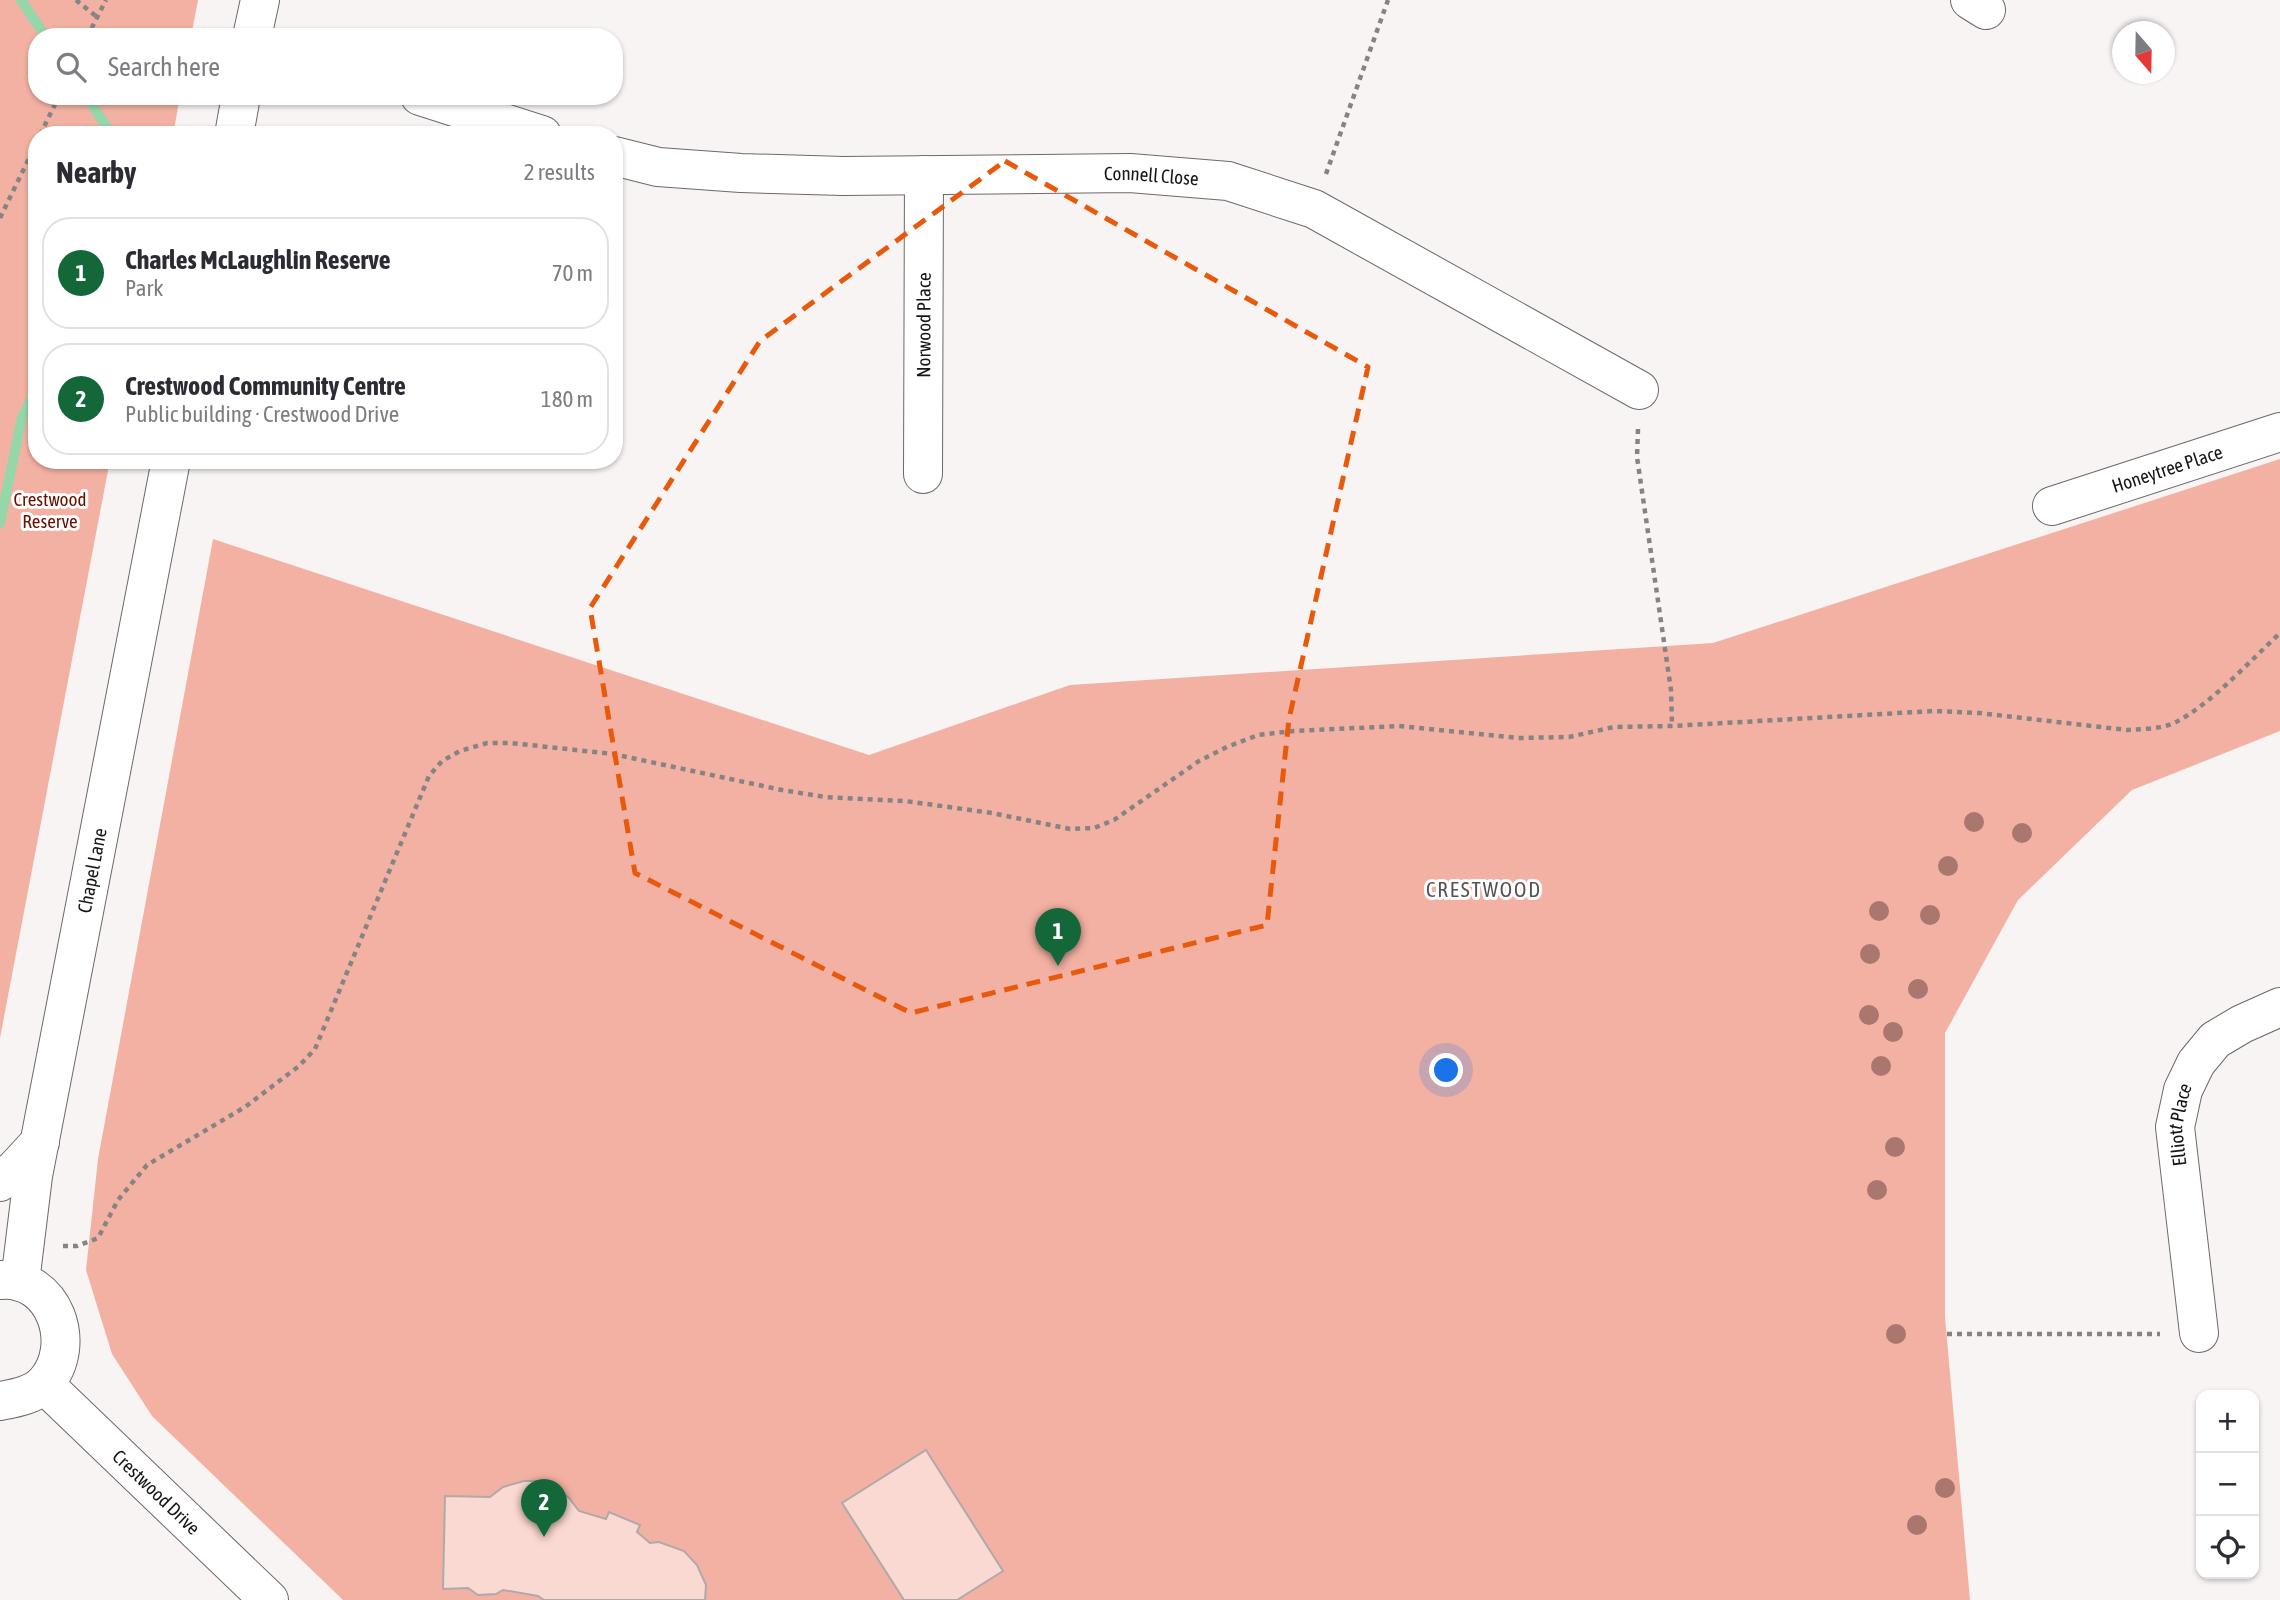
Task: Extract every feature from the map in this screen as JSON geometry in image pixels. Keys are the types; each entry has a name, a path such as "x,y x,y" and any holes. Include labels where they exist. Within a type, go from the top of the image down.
{"street":[{"path":"255,28 260,0"},
{"path":"236,126 239,105"},
{"path":"448,105 514,126"},
{"name":"Connell Close","path":"623,158 658,167 741,173 843,176 1130,173 1228,181 1314,209 1639,390"},
{"name":"Norwood Place","path":"923,474 924,175"},
{"name":"Honeytree Place","path":"2052,506 2280,432"},
{"name":"Chapel Lane","path":"15,1269 169,469"},
{"name":"Elliott Place","path":"2199,1334 2175,1128 2183,1090 2196,1063 2215,1040 2280,1007"},
{"path":"0,1182 16,1169 40,1142"},
{"path":"0,1401 22,1397 44,1384 57,1364 62,1343 61,1325 52,1306 15,1269"},
{"name":"Crestwood Drive","path":"44,1384 269,1600"}],"path":[{"path":"76,0 97,17"},
{"path":"92,28 106,0"},
{"path":"1314,209 1388,0"},
{"path":"44,126 55,105"},
{"path":"0,218 28,160"},
{"path":"1639,390 1637,457 1671,690 1672,726"},
{"path":"15,1269 98,1238 118,1200 147,1165 245,1107 299,1066 315,1049 429,776 442,761 460,751 487,743 613,754 825,797 905,801 992,813 1070,829 1094,828 1114,820 1199,761 1258,735 1399,726 1531,738 1569,737 1614,727 1934,711 1979,713 2127,730 2148,729 2174,723 2193,710 2280,633"},
{"path":"1947,1334 2199,1334"}],"highlighted area":[{"path":"1005,161 1368,367 1289,719 1267,925 911,1013 635,873 590,608 760,341"}],"green space":[{"name":"Crestwood Reserve","path":"0,0 198,0 193,28 28,28 28,105 178,105 175,126 28,126 28,469 108,469 0,1038"},
{"path":"2280,459 2280,731 2132,790 2018,900 1945,1033 1945,1317 1970,1600 343,1600 152,1416 112,1354 86,1270 98,1159 213,539 869,755 1070,685 1713,643"}],"building":[{"path":"926,1450 1003,1571 957,1600 904,1600 842,1503"},
{"path":"524,1481 553,1485 569,1498 579,1511 606,1519 609,1512 640,1525 637,1532 650,1543 659,1542 684,1551 697,1565 706,1585 705,1600 544,1600 538,1596 503,1590 496,1594 478,1595 468,1588 443,1589 445,1496 490,1497 503,1487"}],"waterway":[{"path":"21,0 40,28"},
{"path":"92,105 106,126"},
{"path":"0,523 22,417 28,406"}],"place":[{"name":"Charles McLaughlin Reserve","path":"1058,966"},
{"name":"Crestwood Community Centre","path":"544,1537"}],"district":[{"name":"CRESTWOOD","path":"1484,890"}]}
